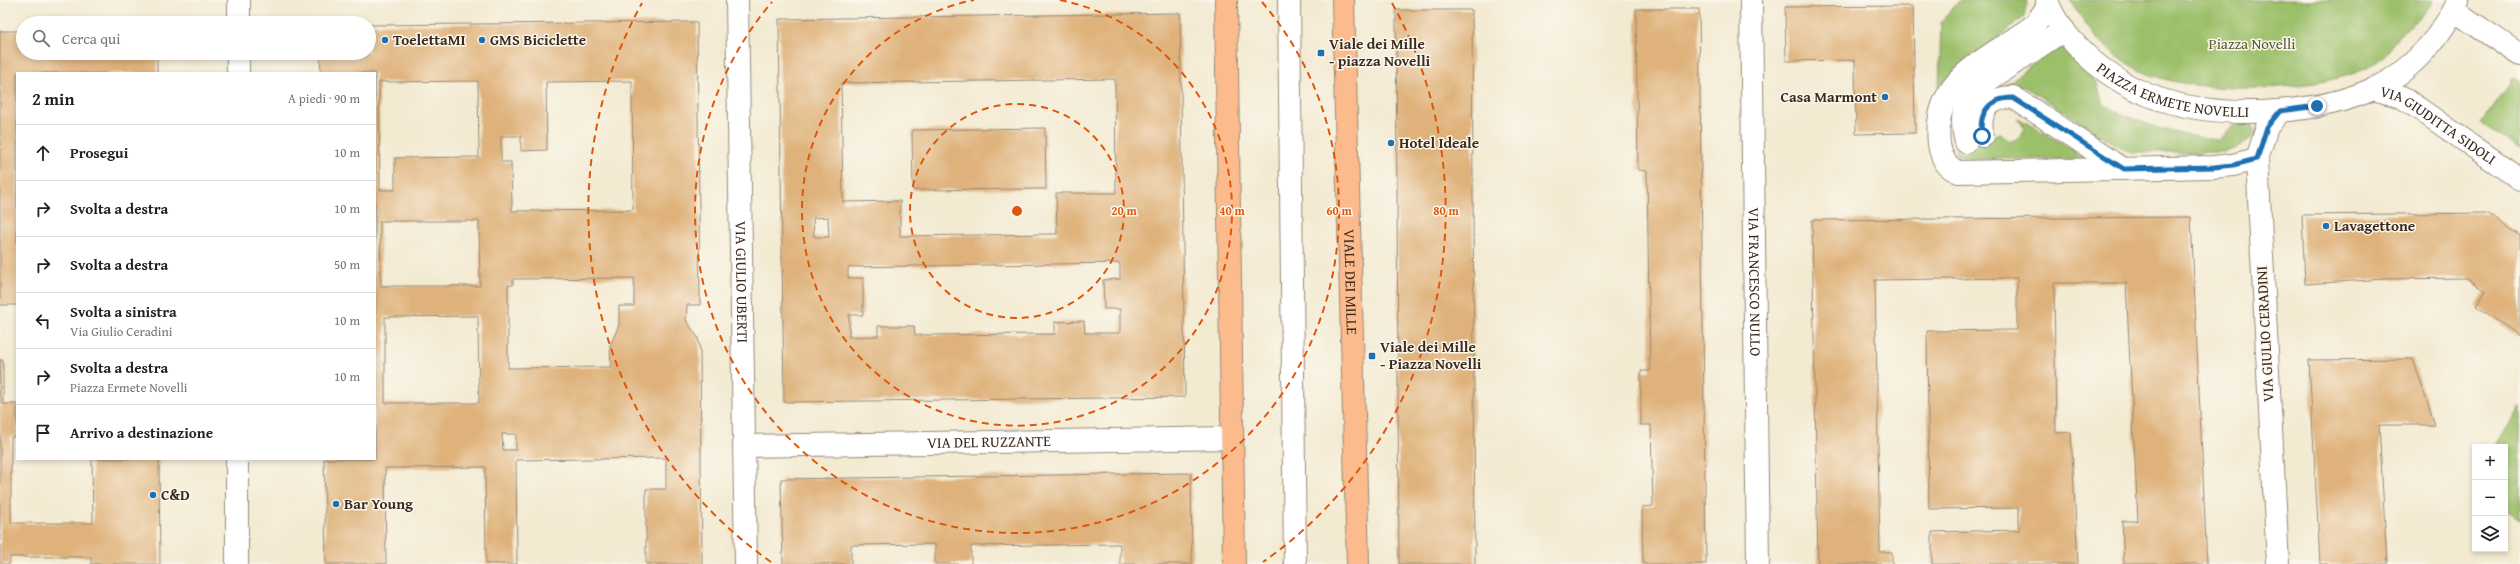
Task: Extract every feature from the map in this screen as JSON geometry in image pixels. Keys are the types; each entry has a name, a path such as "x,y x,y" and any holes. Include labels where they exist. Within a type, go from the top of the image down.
{"main road":[{"path":"1226,0 1234,564"},
{"name":"VIALE DEI MILLE","path":"1344,0 1358,564"}],"street":[{"path":"239,0 239,16"},
{"name":"VIA GIULIO UBERTI","path":"737,0 746,564"},
{"path":"1289,0 1295,564"},
{"name":"VIA FRANCESCO NULLO","path":"1751,0 1758,564"},
{"path":"2048,3 2035,24 1973,66 1952,87 1942,105 1939,124 1940,150 1945,162 1952,170 1960,172 2214,167 2233,165 2257,159"},
{"name":"PIAZZA ERMETE NOVELLI","path":"2048,3 2064,30 2090,60 2119,81 2159,99 2198,108 2280,111 2336,101 2373,89 2400,73 2424,53 2457,6"},
{"path":"2457,6 2520,55"},
{"path":"2064,30 1984,83 1972,94 1962,116 1974,139 1985,109 1991,102 2013,98 2124,169"},
{"path":"238,60 238,72"},
{"name":"VIA GIUDITTA SIDOLI","path":"2373,89 2402,98 2520,179"},
{"name":"VIA GIULIO CERADINI","path":"2278,564 2257,159 2267,127 2280,111"},
{"name":"VIA DEL RUZZANTE","path":"744,446 1232,438"},
{"path":"237,460 237,564"}],"green space":[{"path":"1960,0 2028,0 2024,16 1939,90 1941,22"},
{"name":"Piazza Novelli","path":"2070,0 2434,0 2422,16 2399,37 2381,58 2367,68 2317,83 2253,88 2189,84 2162,78 2139,70 2128,64 2100,40 2084,21"},
{"path":"2059,47 2064,50 2097,83 2103,105 2146,124 2173,132 2202,138 2218,140 2236,124 2251,124 2254,130 2251,138 2237,148 2223,152 2128,152 2029,89 2015,84 2004,86 2052,50"},
{"path":"2514,77 2520,81 2520,149 2480,123"},
{"path":"2018,118 2090,159 1972,159 1957,155 1955,148 2000,133 2007,140 2019,138 2024,128"},
{"path":"2520,407 2520,520 2508,512 2508,444 2496,444"}],"building":[{"name":"Casa Marmont","path":"1913,6 1915,133 1856,134 1855,60 1786,61 1785,7"},
{"path":"1636,9 1699,9 1706,564 1643,564 1642,507 1653,506 1651,425 1641,425 1641,371 1650,371 1647,171 1638,170"},
{"path":"1396,10 1472,10 1475,564 1399,564"},
{"path":"1180,13 1185,397 784,402 779,19","holes":["1115,79 1116,193 1056,193 1057,234 900,236 900,201 843,202 841,83","828,217 829,237 814,237 813,218","1120,263 1120,279 1103,280 1104,309 1120,309 1120,333 1085,333 1084,321 1055,322 1055,334 915,335 914,326 878,326 878,336 849,337 849,315 863,315 863,278 848,278 848,267"]},
{"path":"697,22 700,305 687,305 686,320 698,338 700,350 702,564 646,564 646,489 666,489 666,458 516,460 517,564 486,564 485,467 385,468 386,564 326,564 324,460 376,460 376,72 321,72 320,60 376,60 376,25","holes":["478,81 479,157 395,158 395,190 380,190 379,82","632,81 633,210 512,211 511,162 501,162 501,136 521,136 521,151 547,150 546,82","380,221 479,221 480,286 381,286","634,278 634,306 619,306 619,325 610,346 611,367 508,368 508,285 513,285 513,279","478,316 479,403 385,403 385,317","502,434 516,434 516,450 503,450"]},
{"path":"0,31 16,31 16,60 157,60 157,72 16,72 16,305 0,305"},
{"path":"1045,128 1046,189 913,190 912,130"},
{"path":"2486,213 2520,235 2520,336 2476,306 2486,291 2467,278 2385,279 2305,284 2302,215"},
{"path":"2191,217 2207,564 2124,564 2122,521 2138,521 2126,283 2054,283 2056,433 2071,432 2078,564 1932,564 1932,532 2019,530 2019,508 1929,509 1927,331 2017,330 2017,278 1875,280 1880,552 1892,552 1892,564 1818,564 1812,220"},
{"path":"2413,359 2435,425 2379,425 2387,564 2320,564 2309,360"},
{"path":"0,360 3,360 3,404 16,404 16,437 11,437 11,523 93,523 92,460 159,460 160,564 91,564 91,557 10,557 10,564 0,564"},
{"path":"1191,473 1192,564 1120,564 1120,544 971,546 971,564 935,564 935,544 851,545 851,564 783,564 781,479"}],"place":[{"name":"ToelettaMI","path":"385,40"},
{"name":"GMS Biciclette","path":"482,40"},
{"name":"Viale dei Mille - piazza Novelli","path":"1321,53"},
{"name":"Casa Marmont","path":"1885,97"},
{"name":"Hotel Ideale","path":"1391,143"},
{"name":"Lavagettone","path":"2326,226"},
{"name":"Viale dei Mille - Piazza Novelli","path":"1372,356"},
{"name":"C&D","path":"153,495"},
{"name":"Bar Young","path":"336,504"}],"route":[{"path":"1982,136 1981,118 1985,109 1991,102 2000,99 2013,98 2021,101 2124,169 2214,167 2233,165 2257,159 2267,127 2280,111 2317,106"}]}
